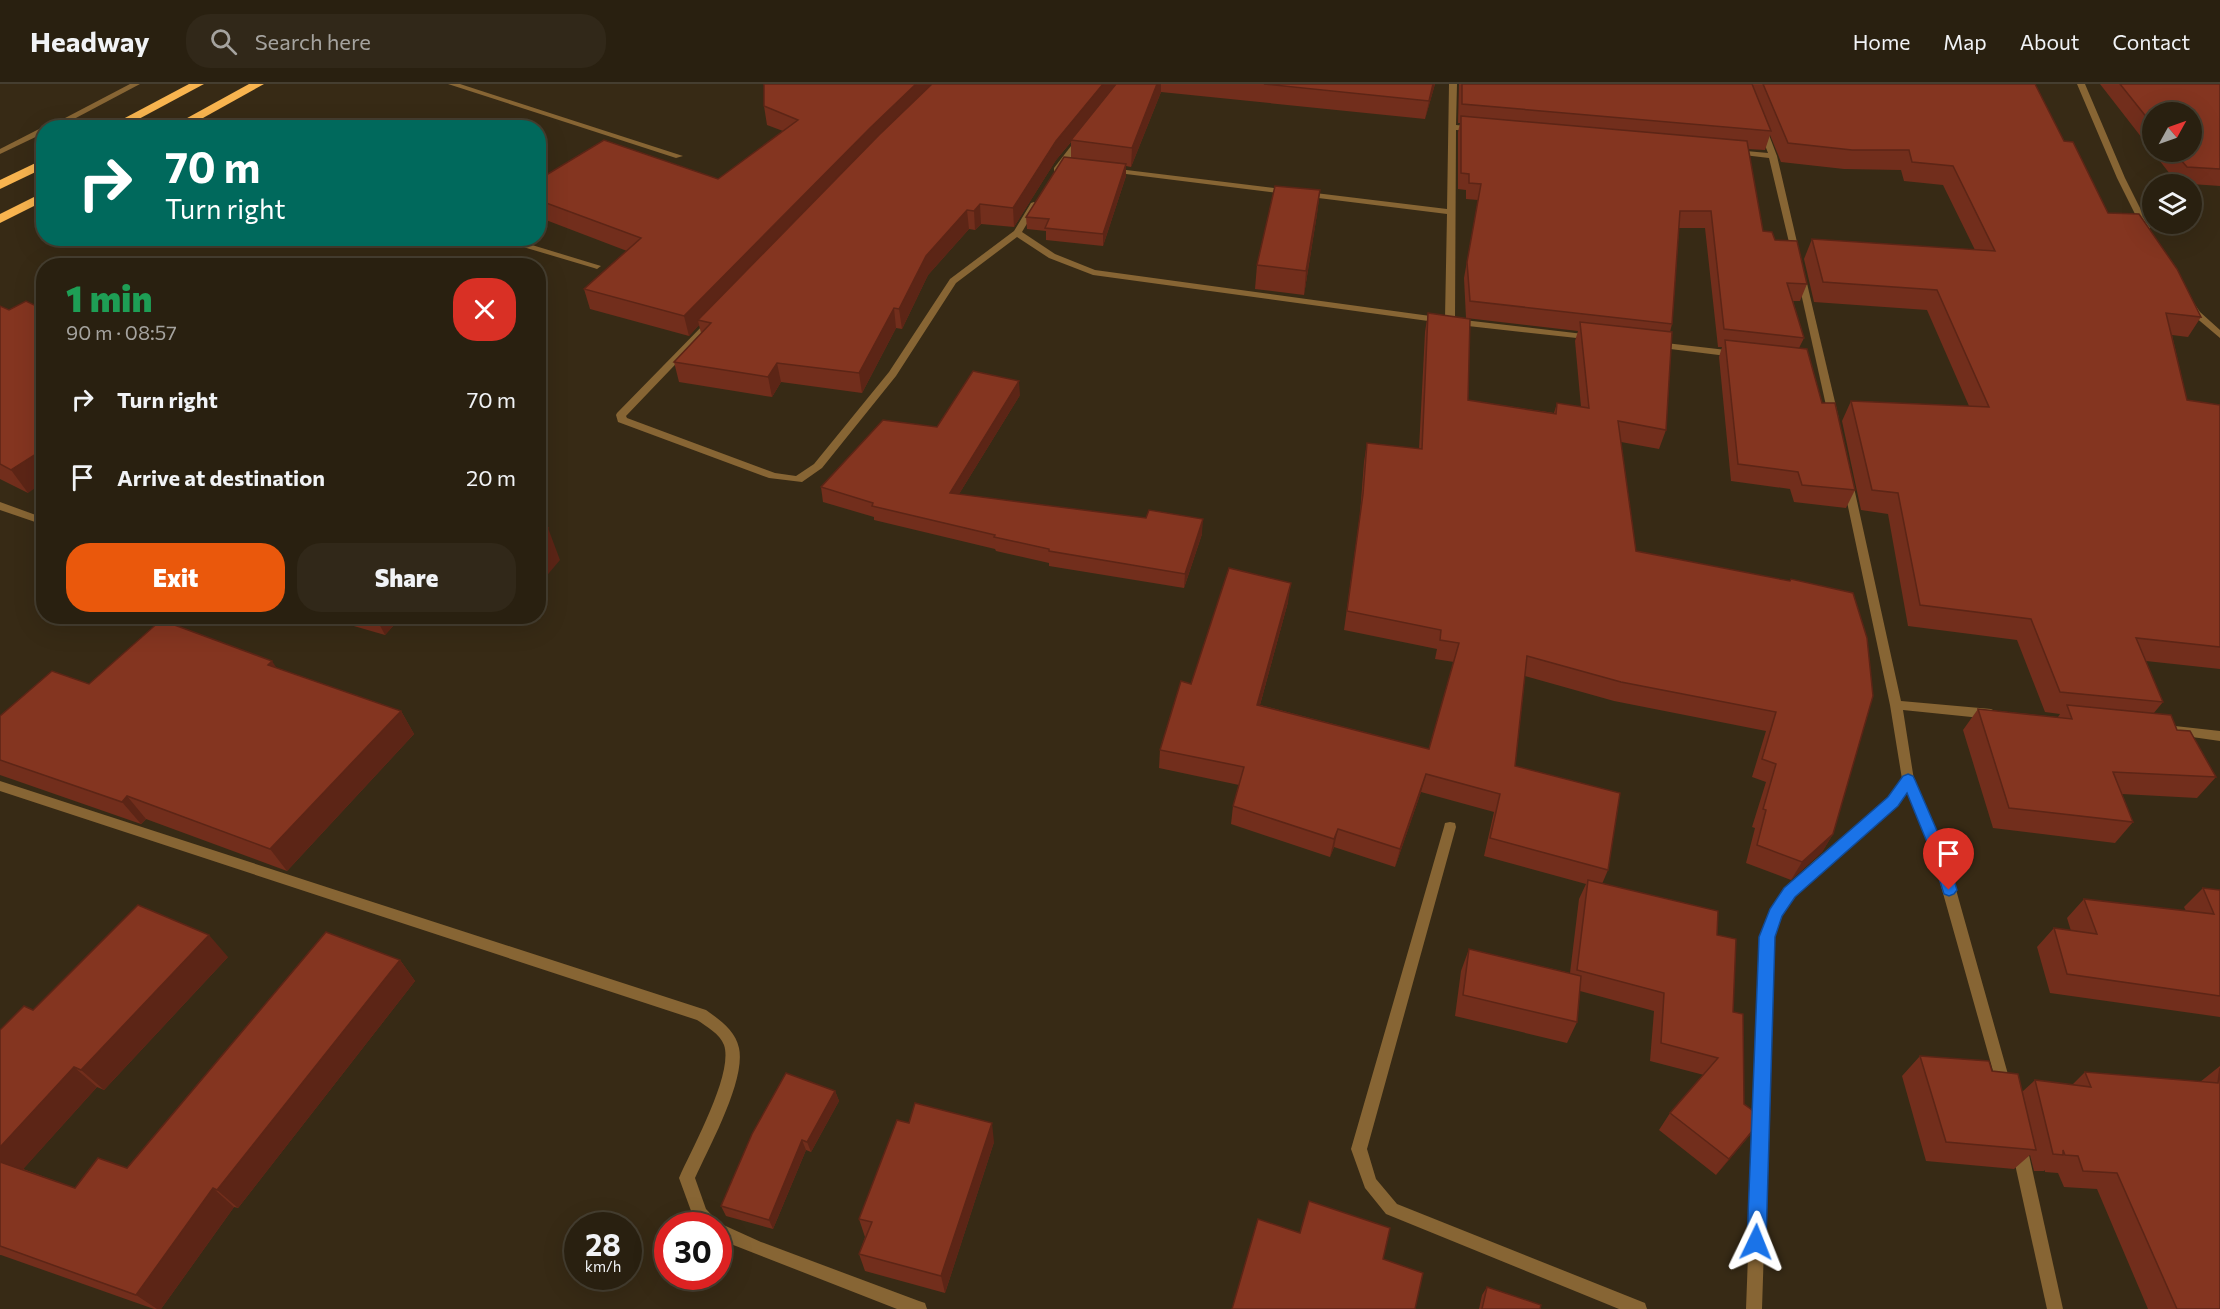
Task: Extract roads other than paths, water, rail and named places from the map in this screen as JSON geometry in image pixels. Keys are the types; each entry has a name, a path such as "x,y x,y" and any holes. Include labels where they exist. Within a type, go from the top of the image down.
{"highway":[{"path":"128,120 198,84"},
{"path":"191,120 258,84"},
{"path":"0,185 36,167"},
{"path":"0,219 36,200"}],"street":[{"path":"66,120 136,84"},
{"path":"452,84 679,156"},
{"path":"1450,321 1453,84"},
{"path":"2081,84 2121,178 2153,242"},
{"path":"1757,115 1773,156 1816,364 1837,434"},
{"path":"1453,127 1488,130"},
{"path":"1048,183 1066,164 1089,128"},
{"path":"0,152 36,134"},
{"path":"1726,152 1773,156"},
{"path":"1102,169 1452,212"},
{"path":"720,313 621,415 622,420 773,476 798,480 818,466 893,374 953,281 1017,233 1042,193"},
{"path":"1017,233 1052,256 1093,272 1450,321 1602,339"},
{"path":"526,246 597,266"},
{"path":"2186,297 2197,314 2220,334"},
{"path":"1648,344 1741,355"},
{"path":"1845,468 1896,705 1908,780 1937,847 2007,1095"},
{"path":"0,506 36,519"},
{"path":"1896,705 2000,714"},
{"path":"2162,730 2220,736"},
{"path":"1754,1309 1767,937 1775,914 1789,892 1893,801 1908,780"},
{"path":"0,786 701,1015 723,1030 732,1048 730,1077 687,1178 699,1212"},
{"path":"1450,828 1359,1149 1370,1183 1392,1209 1639,1309"},
{"path":"2015,1128 2055,1309"},
{"path":"732,1237 919,1309"}]}
